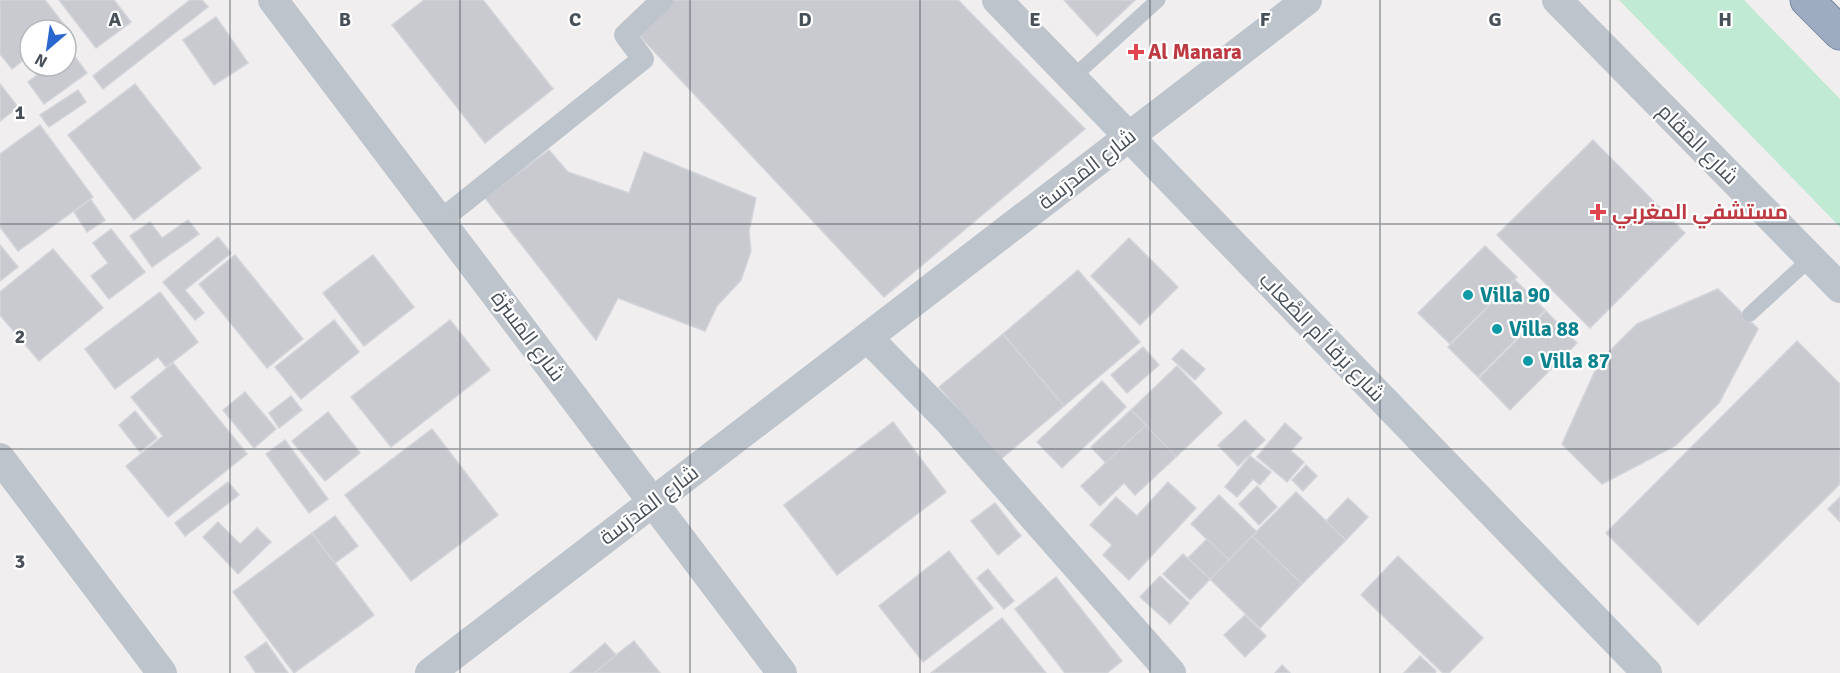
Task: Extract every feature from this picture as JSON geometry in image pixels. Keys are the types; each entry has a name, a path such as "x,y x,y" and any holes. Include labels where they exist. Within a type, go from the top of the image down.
{"highway":[{"path":"1808,0 1840,33"}],"street":[{"name":"شارع المَسرَّة","path":"273,0 782,673"},
{"path":"441,220 643,59 625,35 662,0"},
{"name":"شارع بَرقا أم الصَّعاب","path":"997,0 1647,673"},
{"name":"شارع المَدرَسة","path":"430,673 1307,0"},
{"name":"شارع المَقام","path":"1557,0 1840,288"},
{"path":"868,338 950,422 1163,663"},
{"path":"0,458 162,673"}],"lane":[{"path":"1072,78 1158,0"},
{"path":"1750,314 1811,258"}],"green space":[{"path":"1619,0 1744,0 1840,99 1840,227"}],"building":[{"path":"0,0 45,0 59,18 18,18 18,64 12,69 0,54"},
{"path":"59,0 114,0 131,22 96,48 78,25 78,18 73,18"},
{"path":"190,0 202,0 208,7 103,89 93,76"},
{"path":"424,0 483,0 553,89 485,143 392,25"},
{"path":"669,0 958,0 1085,129 884,297 635,31"},
{"path":"1064,0 1135,0 1097,36"},
{"path":"216,17 248,63 214,85 183,40"},
{"path":"78,61 87,73 44,104 28,82 33,78 78,78"},
{"path":"0,84 18,107 0,121"},
{"path":"135,84 201,168 134,220 68,135"},
{"path":"78,90 86,102 49,127 40,115"},
{"path":"40,125 93,197 18,251 0,227 0,154"},
{"path":"1593,140 1685,233 1590,328 1497,235"},
{"path":"549,150 568,172 629,193 644,152 756,198 749,231 751,251 741,280 717,306 705,331 618,298 596,340 485,198"},
{"path":"91,200 105,220 87,232 74,212"},
{"path":"188,220 199,234 152,267 130,236 150,222 162,238"},
{"path":"111,229 145,272 109,299 91,276 108,263 93,243"},
{"path":"218,237 231,253 185,290 204,313 195,320 163,282"},
{"path":"1129,238 1178,287 1140,325 1091,276"},
{"path":"0,245 18,267 0,281"},
{"name":"Villa 90","path":"1485,246 1517,277 1450,344 1418,313"},
{"path":"53,249 103,308 39,361 0,315 0,292"},
{"path":"235,255 303,339 267,368 199,284"},
{"path":"373,255 414,307 364,346 323,293"},
{"path":"1078,270 1140,342 1064,406 1003,334"},
{"name":"Villa 88","path":"1515,280 1545,310 1478,377 1448,347"},
{"path":"1718,289 1758,329 1719,403 1675,446 1602,484 1562,444 1599,362 1637,324"},
{"path":"160,292 198,342 166,367 158,357 115,389 85,349"},
{"name":"Villa 87","path":"1546,311 1577,343 1510,410 1479,378"},
{"path":"334,320 359,352 301,399 275,367"},
{"path":"450,320 490,370 391,447 351,397"},
{"path":"1003,334 1064,406 1001,459 939,387"},
{"path":"1797,341 1840,384 1840,484 1698,625 1606,533"},
{"path":"1143,347 1159,365 1127,393 1111,375"},
{"path":"1182,349 1205,369 1195,380 1172,359"},
{"path":"173,363 247,454 168,517 126,466 163,436 131,397"},
{"path":"1177,366 1222,413 1176,457 1131,410"},
{"path":"1102,381 1126,407 1062,468 1037,442"},
{"path":"245,392 276,429 254,448 223,410"},
{"path":"291,396 302,410 279,428 269,413"},
{"path":"1131,410 1146,425 1106,463 1091,447"},
{"path":"135,411 157,438 140,452 119,425"},
{"path":"328,412 360,453 325,481 292,441"},
{"path":"1245,420 1265,440 1238,466 1218,445"},
{"path":"893,422 946,492 837,575 784,505"},
{"path":"1285,423 1302,438 1291,451 1304,462 1287,482 1257,457"},
{"path":"1146,425 1176,457 1135,495 1124,483 1100,506 1081,486"},
{"path":"432,429 498,515 411,581 345,495"},
{"path":"285,440 328,499 309,513 266,454"},
{"path":"1250,456 1271,472 1260,485 1253,479 1237,497 1225,487"},
{"path":"1306,465 1317,476 1303,491 1292,480"},
{"path":"228,482 239,495 185,536 175,523"},
{"path":"1168,482 1196,508 1129,580 1103,555 1112,545 1090,525 1116,497 1137,516"},
{"path":"1257,486 1277,507 1259,525 1239,504"},
{"path":"1296,492 1346,540 1302,584 1252,536"},
{"path":"1219,495 1257,532 1229,560 1191,524"},
{"path":"1840,497 1840,522 1828,509"},
{"path":"1348,498 1368,517 1346,540 1326,521"},
{"path":"995,503 1021,536 998,555 971,521"},
{"path":"335,516 358,546 335,563 312,533"},
{"path":"218,522 240,544 257,528 271,542 238,574 203,537"},
{"path":"312,533 374,615 294,673 233,592"},
{"path":"1252,536 1302,584 1260,628 1210,579"},
{"path":"1207,539 1229,560 1210,579 1188,558"},
{"path":"949,551 993,608 923,662 879,606"},
{"path":"1183,554 1210,579 1190,600 1163,574"},
{"path":"1398,556 1483,638 1449,673 1443,673 1361,595"},
{"path":"988,569 1014,601 1004,609 977,578"},
{"path":"1160,576 1189,603 1170,624 1140,597"},
{"path":"1056,577 1122,661 1107,673 1065,673 1015,609"},
{"path":"1245,615 1266,636 1245,657 1224,635"},
{"path":"1002,618 1046,673 931,673"},
{"path":"634,641 660,673 594,673 616,655"},
{"path":"266,642 288,673 256,673 245,657"},
{"path":"605,643 616,655 594,673 570,673"},
{"path":"1420,656 1436,671 1435,673 1404,673"},
{"path":"1282,665 1290,673 1275,673"}],"place":[{"name":"Al Manara","path":"1136,52"},
{"name":"مستشفي المغربي","path":"1598,212"},
{"name":"Villa 90","path":"1468,295"},
{"name":"Villa 88","path":"1497,329"},
{"name":"Villa 87","path":"1528,361"}]}
